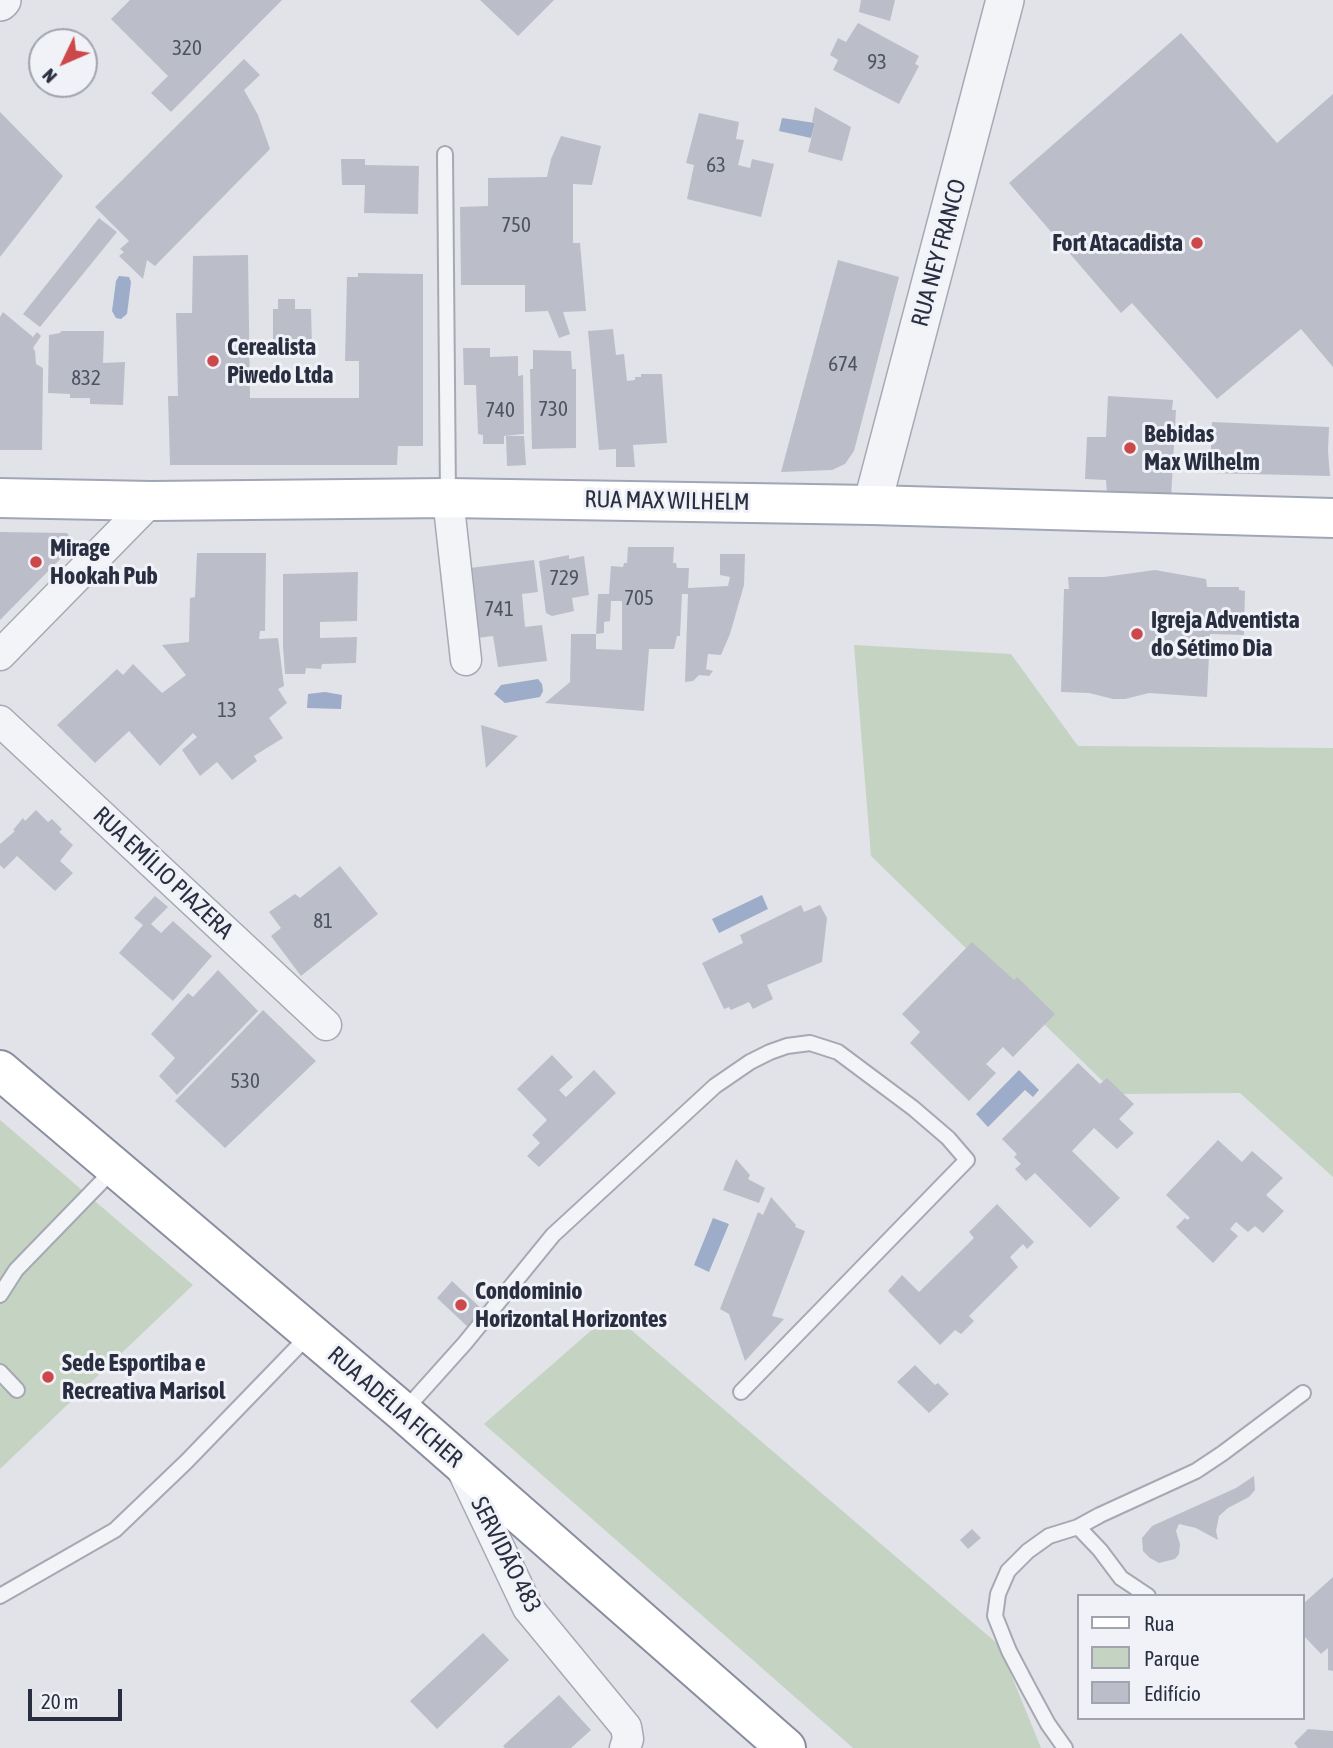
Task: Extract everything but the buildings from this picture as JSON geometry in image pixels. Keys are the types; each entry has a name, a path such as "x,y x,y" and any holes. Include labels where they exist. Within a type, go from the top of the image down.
{"main road":[{"name":"RUA MAX WILHELM","path":"0,498 151,501 448,498 872,505 1333,518"},
{"name":"RUA ADÉLIA FICHER","path":"0,1070 403,1412 786,1748"}],"street":[{"name":"RUA NEY FRANCO","path":"872,505 1005,0"},
{"path":"448,498 466,660"},
{"path":"0,655 151,501"},
{"name":"RUA EMÍLIO PIAZERA","path":"0,721 326,1025"},
{"name":"SERVIDÃO 483","path":"458,1460 528,1608 626,1727 628,1739 625,1748"}],"lane":[{"path":"445,154 448,498"},
{"path":"403,1412 465,1343 553,1235 715,1086 770,1052 786,1046 810,1044 838,1052 914,1108 948,1138 967,1160 741,1392"},
{"path":"0,1295 16,1269 115,1168"},
{"path":"0,1595 115,1530 186,1462 309,1334"},
{"path":"0,1372 17,1390"},
{"path":"1065,1748 1048,1724 1024,1680 995,1616 998,1594 1008,1571 1028,1551 1049,1536 1078,1527 1196,1471 1303,1394"},
{"path":"1078,1527 1121,1578 1145,1594"}],"green space":[{"path":"854,645 1011,654 1078,746 1333,748 1333,1177 1240,1093 1116,1094 871,856"},
{"name":"Sede Esportiba e Recreativa Marisol","path":"0,1120 193,1285 0,1469"},
{"path":"602,1321 630,1329 999,1645 1041,1748 853,1748 484,1424"}],"water":[{"path":"782,118 815,123 811,138 779,131"},
{"path":"119,276 129,277 131,282 127,314 121,319 116,318 112,311"},
{"path":"538,679 543,691 540,697 505,703 494,694 501,685"},
{"path":"325,692 342,695 341,709 307,708 308,694"},
{"path":"762,895 768,909 719,933 712,919"},
{"path":"1019,1070 1039,1090 1033,1097 1025,1090 988,1127 976,1114"},
{"path":"713,1218 729,1224 709,1272 694,1265"}],"place":[{"name":"Fort Atacadista","path":"1197,243"},
{"name":"Cerealista Piwedo Ltda","path":"213,361"},
{"name":"Bebidas Max Wilhelm","path":"1130,448"},
{"name":"Mirage Hookah Pub","path":"36,562"},
{"name":"Igreja Adventista do Sétimo Dia","path":"1137,634"},
{"name":"Condominio Horizontal Horizontes","path":"461,1305"},
{"name":"Sede Esportiba e Recreativa Marisol","path":"48,1377"}]}
